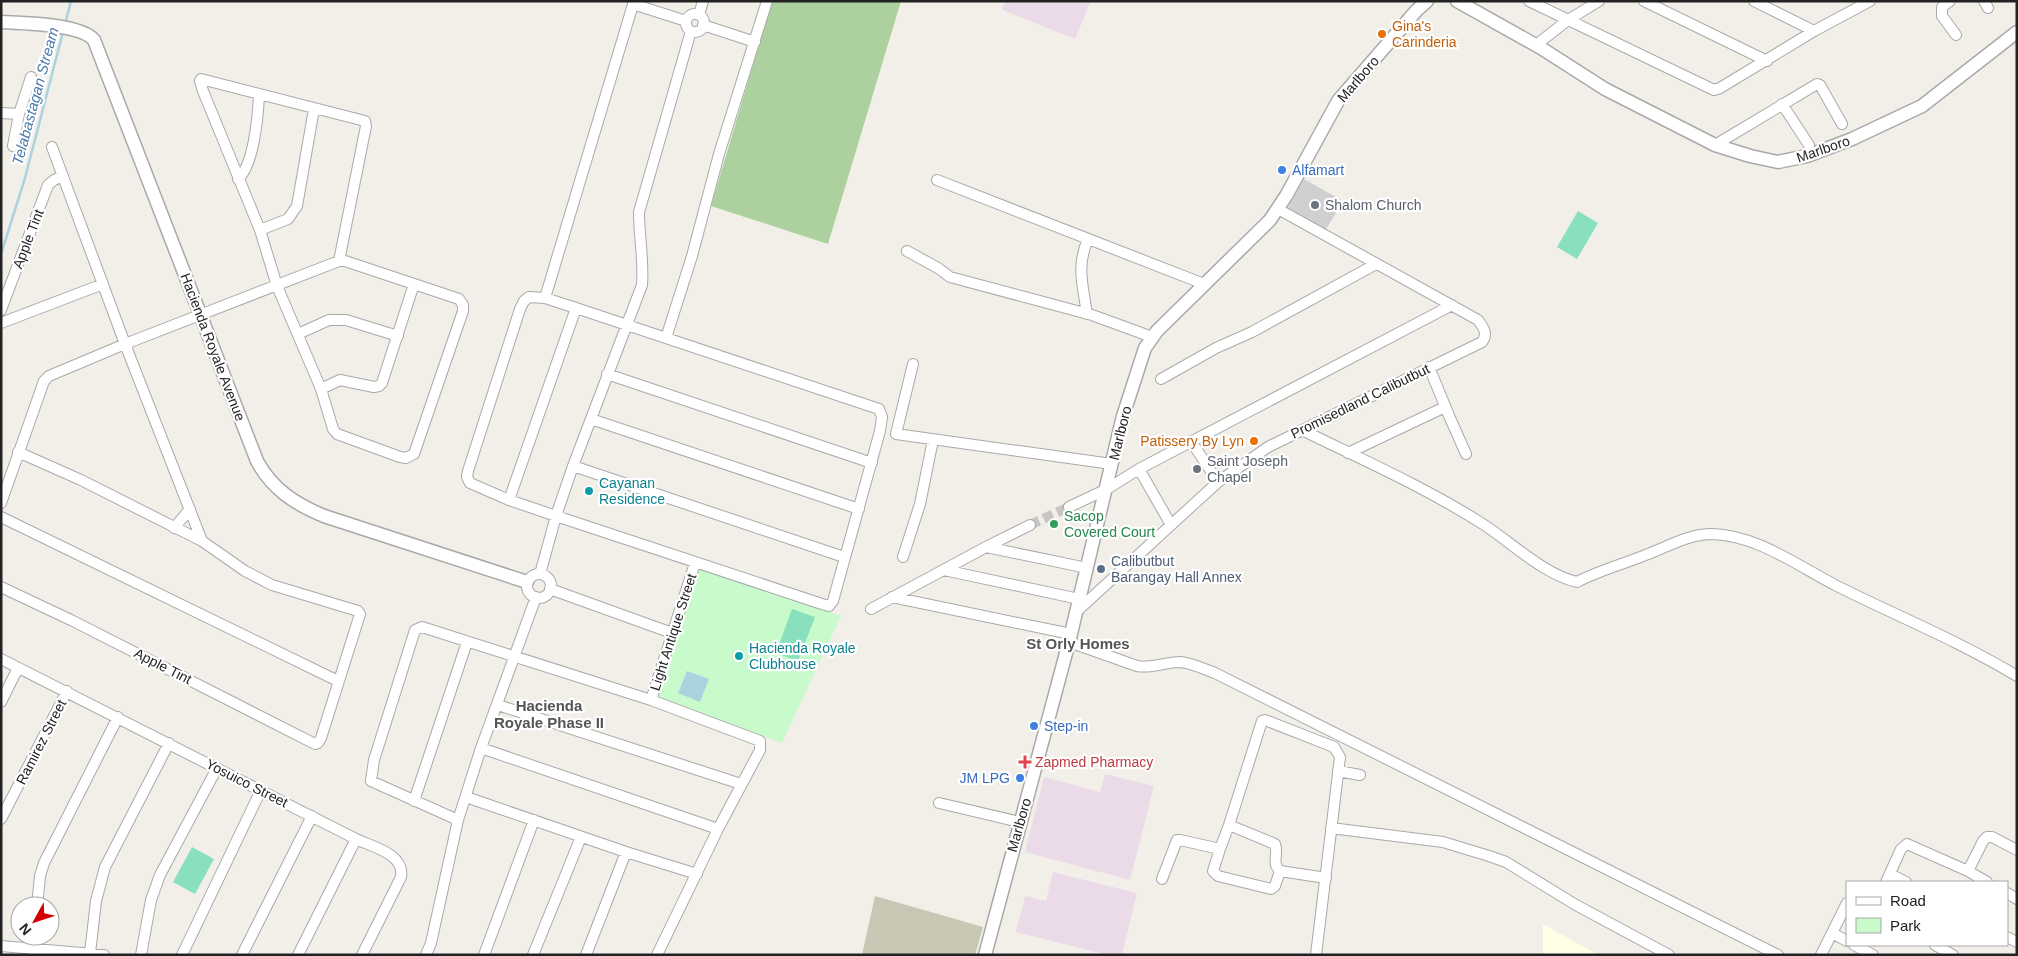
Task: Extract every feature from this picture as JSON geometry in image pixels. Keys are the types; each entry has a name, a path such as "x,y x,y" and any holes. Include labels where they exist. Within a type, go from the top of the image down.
{"street":[{"path":"544,298 633,3 698,31 703,25 699,15 703,1"},
{"path":"666,338 692,256 719,154 756,42 767,1"},
{"name":"Marlboro","path":"985,955 1070,638 1123,416 1145,348 1152,337 1262,228 1278,209 1338,101 1416,11 1427,1"},
{"name":"Marlboro","path":"1458,1 1536,45 1605,89 1715,145 1750,156 1778,162 1794,160 1818,152 1876,128 1922,106 2017,32"},
{"path":"1529,1 1714,90 1870,1"},
{"path":"1536,45 1568,20 1599,1"},
{"path":"1644,1 1767,61"},
{"path":"1754,1 1814,32"},
{"path":"1950,1 1942,7 1942,16 1956,35"},
{"path":"540,574 556,516 573,466 642,285 643,270 639,235 639,212 691,15 699,15"},
{"name":"Hacienda Royale Avenue","path":"1,22 80,31 89,35 94,40 257,461 265,476 283,494 304,508 528,582"},
{"path":"703,25 756,42"},
{"path":"13,146 19,114 32,77"},
{"path":"1,503 44,381 49,376 200,314 277,286 338,261 346,261 459,299 463,304 463,311 414,454 406,458 400,457 337,434 333,429 321,389 277,286 260,230 200,80 204,78 259,95 363,120 366,124 338,261"},
{"path":"1715,145 1817,84 1820,85 1842,124"},
{"path":"238,179 244,174 250,157 259,95"},
{"path":"1782,104 1809,145"},
{"path":"260,230 288,218 297,206 314,109"},
{"path":"1,113 19,114"},
{"path":"52,147 125,344 202,542"},
{"name":"Apple Tint","path":"1,310 48,185 63,176"},
{"path":"936,180 1204,284"},
{"name":"Promisedland Calibutbut","path":"1078,605 1218,482 1268,447 1482,342 1486,334 1478,320 1278,209"},
{"path":"1088,239 1083,250 1080,268 1088,314"},
{"path":"907,251 950,277 985,288 1088,314 1152,337"},
{"path":"1161,379 1376,264"},
{"path":"1,323 103,284"},
{"path":"321,389 340,380 380,386 414,284"},
{"path":"529,297 544,298 628,324 879,409 882,418 872,463 833,601 829,606 509,500 470,483 467,477 468,471 520,309 524,301 529,297"},
{"path":"1069,507 1107,489 1139,468 1452,304"},
{"path":"509,500 576,308"},
{"path":"298,334 329,320 346,320 398,336"},
{"path":"913,364 896,434 1112,464"},
{"path":"1429,367 1466,454"},
{"path":"607,374 872,463"},
{"path":"1348,453 1445,407"},
{"path":"591,419 859,509"},
{"path":"1302,430 1478,521 1542,565 1569,580 1577,582 1595,572 1648,554 1688,537 1699,534 1728,536 1758,545 1779,555 1837,586 1984,656 2017,676"},
{"path":"903,557 920,504 933,440"},
{"path":"1191,441 1218,482"},
{"path":"1,517 338,682 360,614 358,611 272,585 231,562 202,542 81,480 18,452"},
{"path":"573,466 844,557"},
{"path":"1139,468 1171,525"},
{"path":"174,528 190,509"},
{"path":"871,609 1030,525"},
{"path":"986,547 1086,568"},
{"name":"Light Antique Street","path":"651,700 695,563"},
{"path":"944,570 1078,605"},
{"path":"540,574 530,578 528,582 529,592 536,597 542,597 550,589"},
{"path":"540,574 548,579 550,589"},
{"name":"Apple Tint","path":"1,587 73,621 315,744 318,743 320,738 338,682"},
{"path":"550,589 672,633"},
{"path":"426,955 431,943 458,820 513,656 536,597"},
{"path":"892,598 1070,638 1136,666 1148,668 1181,662 1195,665 1778,955"},
{"path":"458,820 371,781 374,760 415,630 422,626 651,700 760,741 760,750 718,829 657,955"},
{"path":"414,801 467,642"},
{"name":"Yosuico Street","path":"1,659 394,857 400,864 401,877 362,955"},
{"path":"1,702 18,668"},
{"name":"Ramirez Street","path":"1,819 67,691"},
{"path":"498,705 741,784"},
{"path":"39,896 40,876 44,864 118,717"},
{"path":"1280,872 1275,886 1271,889 1218,876 1213,871 1260,726 1265,720 1334,747 1340,756 1316,955"},
{"path":"90,953 96,901 105,867 168,743"},
{"path":"481,748 666,813 718,829"},
{"path":"141,955 151,900 160,875 217,768"},
{"path":"1338,771 1360,775"},
{"path":"182,955 261,790"},
{"path":"466,797 581,837 697,874"},
{"path":"939,803 1020,822"},
{"path":"242,955 312,816"},
{"path":"484,955 534,820"},
{"path":"1229,825 1275,844 1275,864 1280,872"},
{"path":"1332,828 1434,840 1506,862 1592,914 1668,955"},
{"path":"533,955 581,837"},
{"path":"1968,871 1983,841 1987,837 1992,837 2017,850"},
{"path":"298,955 356,839"},
{"path":"1162,880 1178,839 1220,849"},
{"path":"1902,881 1888,878 1901,849 1907,844 1968,871 1985,881"},
{"path":"586,955 626,852"},
{"path":"1280,872 1326,878"},
{"path":"1821,955 1846,904"},
{"path":"1832,933 1846,940"},
{"path":"1,946 33,951 104,955"},
{"path":"1856,946 1873,955"},
{"path":"1937,946 1954,955"}],"shaded area":[{"path":"1005,1 1091,1 1075,39 1002,10"},
{"name":"Shalom Church","path":"1304,179 1343,201 1325,231 1287,210"},
{"path":"1105,774 1154,786 1130,880 1025,852 1044,777 1100,792"},
{"path":"1053,872 1137,893 1122,955 1108,955 1016,932 1025,896 1046,901"},
{"path":"875,896 983,927 975,955 862,955"},
{"path":"1543,924 1598,955 1543,955"}],"green space":[{"path":"772,1 901,1 828,244 711,206"},
{"path":"1578,211 1598,223 1577,259 1557,247"},
{"path":"694,564 841,616 782,743 650,697"},
{"path":"792,609 815,617 798,661 776,653"},
{"path":"192,847 214,859 195,894 173,882"}],"water":[{"path":"687,671 709,679 700,702 678,693"}],"waterway":[{"name":"Telabastagan Stream","path":"65,24 71,1"},
{"name":"Telabastagan Stream","path":"1,254 25,178 63,32"}],"tunnel":[{"path":"1030,525 1069,507"}],"place":[{"name":"Gina's Carinderia","path":"1382,34"},
{"name":"Alfamart","path":"1282,170"},
{"name":"Shalom Church","path":"1315,205"},
{"name":"Patissery By Lyn","path":"1254,441"},
{"name":"Saint Joseph Chapel","path":"1197,469"},
{"name":"Cayanan Residence","path":"589,491"},
{"name":"Sacop Covered Court","path":"1054,524"},
{"name":"Calibutbut Barangay Hall Annex","path":"1101,569"},
{"name":"Hacienda Royale Clubhouse","path":"739,656"},
{"name":"Step-in","path":"1034,726"},
{"name":"Zapmed Pharmacy","path":"1025,762"},
{"name":"JM LPG","path":"1020,778"}],"district":[{"name":"St Orly Homes","path":"1078,643"},
{"name":"Hacienda Royale Phase II","path":"549,714"}]}
